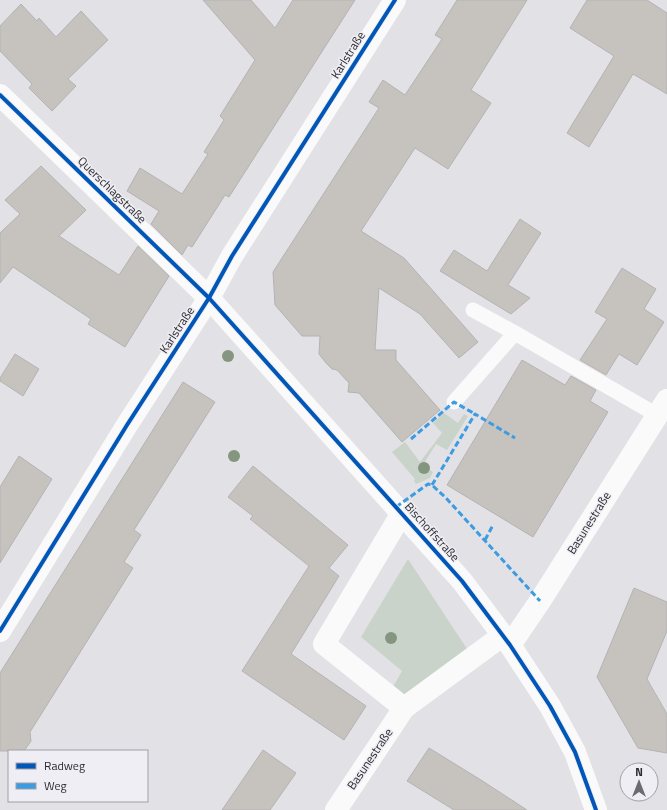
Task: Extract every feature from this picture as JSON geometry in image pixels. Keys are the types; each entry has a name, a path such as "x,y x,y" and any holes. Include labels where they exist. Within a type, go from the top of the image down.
{"street":[{"name":"Karlstraße","path":"0,631 127,425 209,298 232,256 395,0"},
{"name":"Querschlagstraße","path":"0,95 209,298"},
{"name":"Bischoffstraße","path":"209,298 462,581 506,640 550,706 571,746 596,810"},
{"name":"Basunestraße","path":"336,810 404,708 506,640 534,611 662,408"},
{"path":"402,513 324,644 404,708"}],"lane":[{"path":"472,310 662,408"},
{"path":"454,402 515,333"}],"shaded area":[{"path":"444,413 458,423 464,414 468,416 447,450 436,444 423,465 433,472 430,478 416,484 414,481 415,479 392,452 405,442 420,462 442,433 433,423"},
{"path":"408,559 467,649 404,697 393,687 402,671 361,637"}],"building":[{"path":"203,0 251,0 275,28 293,0 355,0 229,197 225,195 192,247 188,245 182,255 151,224 159,211 127,191 140,168 182,194 208,154 204,152 224,120 220,116 255,60"},
{"path":"457,0 527,0 471,90 491,103 448,169 415,148 361,231 404,258 478,342 459,358 420,314 379,288 375,350 396,350 396,360 440,410 402,442 359,393 348,392 349,383 337,370 332,369 319,354 320,336 302,336 275,305 273,272 379,108 369,102 383,80 405,95 442,39 435,35"},
{"path":"587,0 647,0 667,13 667,94 633,74 589,147 567,133 614,56 570,28"},
{"path":"21,4 37,21 39,18 56,37 81,11 108,40 68,79 76,86 52,111 29,88 32,84 0,51 0,26"},
{"path":"41,166 86,210 59,236 119,275 138,246 169,276 125,347 88,324 91,319 13,267 0,283 0,233 20,214 5,200"},
{"path":"520,219 541,233 508,285 530,298 511,314 440,271 454,250 487,271"},
{"path":"622,268 656,289 644,309 664,322 637,365 619,354 606,375 580,360 607,319 595,312"},
{"path":"15,354 39,369 23,396 0,381 0,378"},
{"path":"522,360 565,385 571,376 596,390 590,401 608,412 533,537 447,485"},
{"path":"183,382 215,402 134,530 141,535 124,562 133,568 30,732 31,741 25,750 0,751 0,673"},
{"path":"19,456 52,479 0,563 0,487"},
{"path":"253,466 348,545 329,568 339,576 291,654 366,706 344,740 242,671 309,566 250,519 253,516 228,497"},
{"path":"634,588 667,602 667,631 647,679 667,714 667,753 638,748 597,677"},
{"path":"429,748 527,810 454,810 407,781"},
{"path":"263,750 296,773 270,810 222,810"}],"marked path":[{"path":"411,439 454,402 475,414"},
{"path":"432,485 475,414 515,438"},
{"path":"396,507 428,484 432,485 446,498 540,601"},
{"path":"485,540 493,525"}],"cycle path":[{"path":"0,631 127,425 209,298 232,256 395,0"},
{"path":"0,95 209,298 462,581 510,645 550,706 575,752 596,810"}]}
